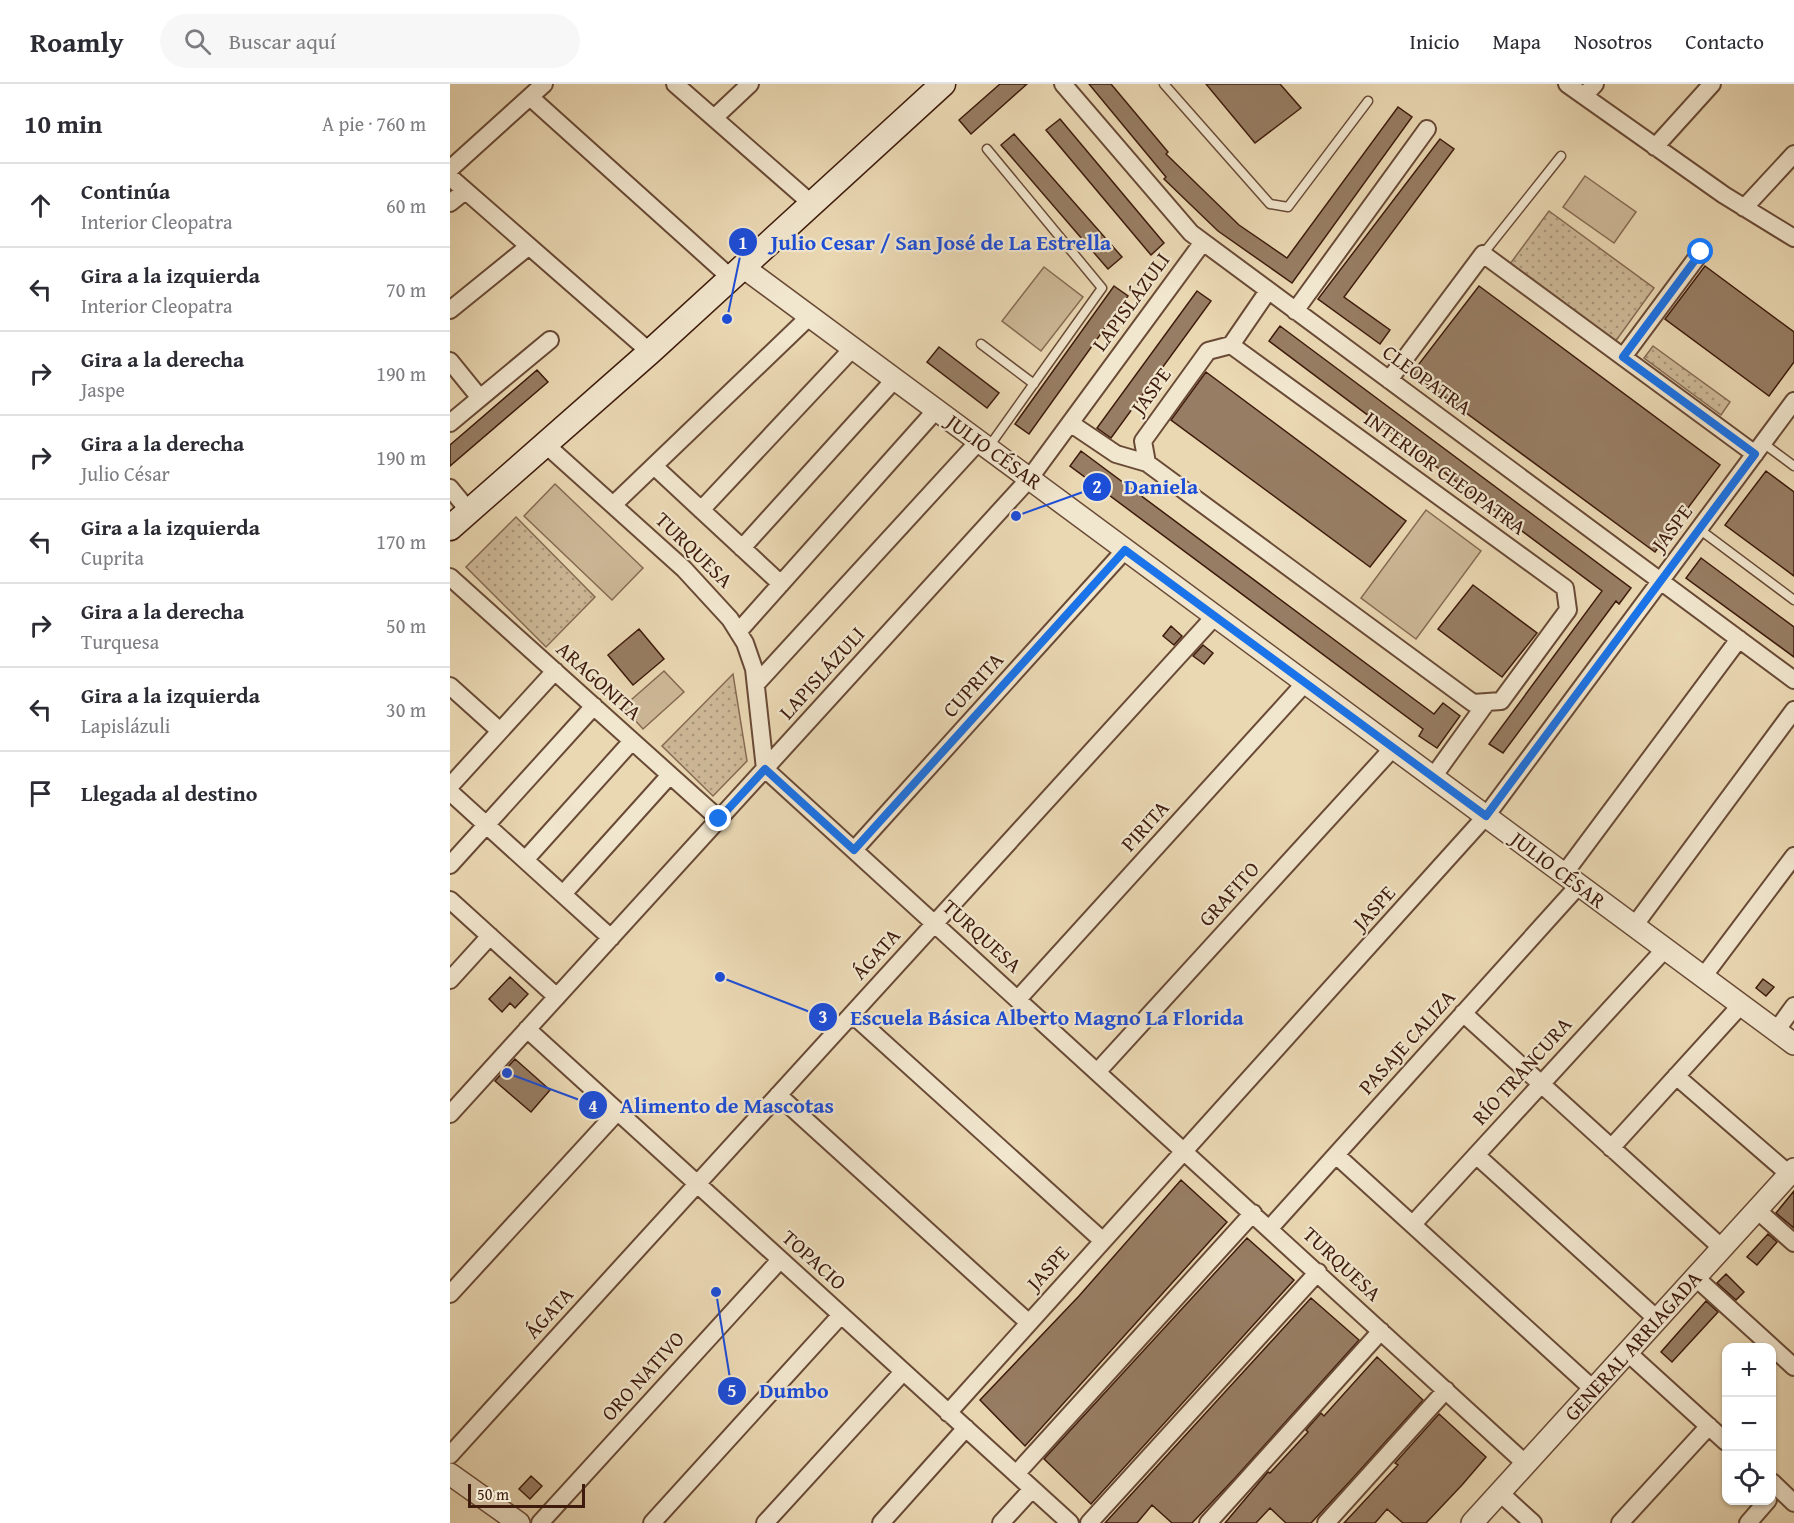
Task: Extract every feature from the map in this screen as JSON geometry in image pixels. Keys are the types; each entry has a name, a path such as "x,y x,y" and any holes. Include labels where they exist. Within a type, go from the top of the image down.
{"main road":[{"path":"450,528 650,352 943,84"}],"street":[{"path":"450,169 544,84"},
{"path":"675,84 812,204"},
{"path":"714,118 750,84"},
{"name":"CLEOPATRA","path":"1063,84 1180,221 1203,242 1794,680"},
{"path":"1567,84 1590,90 1655,147 1744,208 1794,238"},
{"path":"1655,147 1712,84"},
{"path":"530,97 737,273"},
{"path":"1295,310 1427,129"},
{"path":"1744,208 1794,154"},
{"path":"450,177 650,352"},
{"path":"450,203 465,190"},
{"name":"LAPISLÁZULI","path":"450,1114 1029,478 1203,242"},
{"path":"450,310 529,246"},
{"path":"1623,357 1701,252"},
{"path":"1483,254 1623,357 1759,448"},
{"name":"INTERIOR CLEOPATRA","path":"1389,380 1483,254"},
{"name":"JULIO CÉSAR","path":"737,273 810,316 1794,1044"},
{"path":"1231,345 1268,291"},
{"path":"613,505 810,316"},
{"path":"450,423 550,340"},
{"name":"INTERIOR CLEOPATRA","path":"1231,345 1565,588 1568,610 1501,701 1487,702"},
{"name":"JASPE","path":"1147,463 1143,441 1208,351 1231,345"},
{"path":"701,510 853,348"},
{"path":"450,361 480,398"},
{"path":"742,548 895,380"},
{"name":"JASPE","path":"948,1413 1486,816 1794,401"},
{"path":"738,632 936,410"},
{"path":"1070,423 1116,454 1147,463 1473,703 1487,702"},
{"name":"TURQUESA","path":"545,444 712,596 738,632 750,655 757,683 765,769 1185,1150 1526,1464"},
{"path":"757,683 983,445"},
{"path":"654,466 781,584"},
{"path":"450,488 469,511"},
{"name":"CUPRITA","path":"854,850 1125,550"},
{"name":"ARAGONITA","path":"450,577 719,819"},
{"name":"ÁGATA","path":"450,1455 1215,616"},
{"name":"PASAJE CALIZA","path":"1270,1228 1463,1013 1571,880 1738,639"},
{"path":"450,786 555,671"},
{"name":"PIRITA","path":"1018,999 1305,683"},
{"path":"450,686 500,731"},
{"path":"1433,777 1487,702"},
{"path":"450,864 594,706"},
{"path":"1634,926 1794,710"},
{"path":"525,860 632,741"},
{"name":"GRAFITO","path":"1098,1071 1393,748"},
{"path":"563,894 670,775"},
{"path":"450,792 611,938"},
{"path":"1703,977 1794,856"},
{"path":"450,900 557,997"},
{"path":"450,980 490,936"},
{"name":"RÍO TRANCURA","path":"1413,1224 1665,949"},
{"path":"1611,1148 1741,1005"},
{"path":"1776,1031 1794,1006"},
{"path":"1463,1013 1722,1248"},
{"path":"852,1014 1103,1241"},
{"name":"TOPACIO","path":"527,1029 1070,1523"},
{"path":"1677,1076 1792,1171"},
{"path":"778,1095 1029,1323"},
{"path":"450,1294 618,1111"},
{"path":"1336,1155 1593,1389"},
{"path":"1476,1155 1657,1319"},
{"name":"GENERAL ARRIAGADA","path":"1472,1523 1792,1171"},
{"path":"1756,1210 1794,1243"},
{"path":"1016,1474 1253,1213"},
{"name":"ORO NATIVO","path":"540,1523 780,1260"},
{"path":"1089,1523 1318,1272"},
{"path":"1695,1277 1794,1367"},
{"path":"652,1523 841,1315"},
{"path":"1208,1523 1382,1331"},
{"path":"1627,1352 1722,1438"},
{"path":"765,1523 903,1372"},
{"path":"1326,1523 1446,1390"},
{"path":"1620,1523 1709,1426"},
{"path":"881,1523 966,1428"},
{"path":"451,1477 519,1523"},
{"path":"1001,1523 1032,1489"},
{"path":"1499,1492 1533,1523"},
{"path":"1776,1494 1794,1503"},
{"path":"1748,1523 1762,1505"}],"lane":[{"path":"1164,84 1270,204 1288,207 1368,101"},
{"path":"983,445 1034,384 1102,288 987,149"},
{"path":"1483,254 1561,156"},
{"path":"981,344 1034,384"},
{"path":"1759,448 1794,466"},
{"path":"1700,528 1794,600"}],"shaded area":[{"path":"1585,176 1636,212 1614,243 1563,207"},
{"path":"1549,211 1654,288 1615,342 1510,264"},
{"path":"1044,267 1083,297 1041,351 1002,321"},
{"path":"1653,346 1730,402 1721,415 1644,358"},
{"path":"555,484 643,568 612,600 524,516"},
{"path":"1426,510 1481,551 1416,639 1361,598"},
{"path":"516,517 595,597 546,647 466,567"},
{"path":"664,671 684,692 643,729 623,707"},
{"path":"733,674 747,761 713,796 662,746"}],"building":[{"path":"1000,84 1027,84 971,134 959,120"},
{"path":"1089,84 1111,84 1168,152 1166,154 1239,225 1287,258 1398,107 1412,117 1292,283 1218,231 1164,179 1166,177"},
{"path":"1206,84 1280,84 1301,108 1255,143"},
{"path":"1060,119 1164,243 1151,255 1046,130"},
{"path":"1014,134 1122,257 1108,269 1001,145"},
{"path":"1440,139 1454,149 1344,297 1390,330 1380,344 1318,299"},
{"path":"1705,266 1794,332 1794,362 1769,396 1665,319"},
{"path":"1114,286 1128,296 1029,434 1015,424"},
{"path":"1479,286 1720,465 1655,552 1412,373"},
{"path":"1197,291 1211,301 1111,438 1097,428"},
{"path":"1280,326 1631,588 1619,604 1616,601 1503,753 1489,744 1602,591 1269,341"},
{"path":"939,347 999,393 987,408 927,362"},
{"path":"537,370 548,382 450,466 450,445"},
{"path":"1206,372 1406,521 1370,567 1171,420"},
{"path":"1081,451 1434,714 1443,703 1460,716 1437,748 1419,736 1423,729 1070,466"},
{"path":"1766,471 1794,492 1794,576 1725,525"},
{"path":"1701,558 1794,627 1794,657 1686,578"},
{"path":"1473,585 1537,633 1502,677 1438,629"},
{"path":"1171,626 1182,636 1174,645 1163,636"},
{"path":"639,629 664,659 633,685 608,655"},
{"path":"1203,645 1213,653 1204,664 1193,656"},
{"path":"510,977 528,994 515,1008 510,1003 502,1012 489,999"},
{"path":"1763,979 1774,987 1766,996 1756,988"},
{"path":"515,1059 550,1090 531,1112 495,1081"},
{"path":"1181,1180 1227,1222 1025,1446 980,1400 1079,1296"},
{"path":"1794,1191 1794,1228 1776,1213"},
{"path":"1768,1234 1777,1242 1757,1265 1747,1257"},
{"path":"1247,1238 1294,1280 1091,1504 1044,1459"},
{"path":"1726,1274 1744,1292 1736,1300 1717,1283"},
{"path":"1311,1298 1359,1340 1235,1478 1192,1523 1172,1523 1152,1505 1137,1523 1105,1523"},
{"path":"1706,1301 1718,1312 1672,1362 1661,1352"},
{"path":"1377,1357 1423,1400 1352,1479 1311,1523 1286,1523 1270,1508 1256,1523 1225,1523 1268,1472 1270,1473 1308,1432 1306,1430 1321,1413 1324,1416"},
{"path":"1439,1414 1486,1457 1462,1485 1426,1523 1403,1523 1387,1509 1375,1523 1344,1523 1398,1465 1395,1463"},
{"path":"531,1476 542,1486 530,1499 519,1489"}],"place":[{"name":"Julio Cesar / San José de La Estrella","path":"727,319"},
{"name":"Daniela","path":"1016,516"},
{"name":"Escuela Básica Alberto Magno La Florida","path":"720,977"},
{"name":"Alimento de Mascotas","path":"507,1073"},
{"name":"Dumbo","path":"716,1292"}],"route":[{"path":"719,819 765,769 854,850 1125,550 1486,816 1755,454 1623,357 1701,252"}]}
